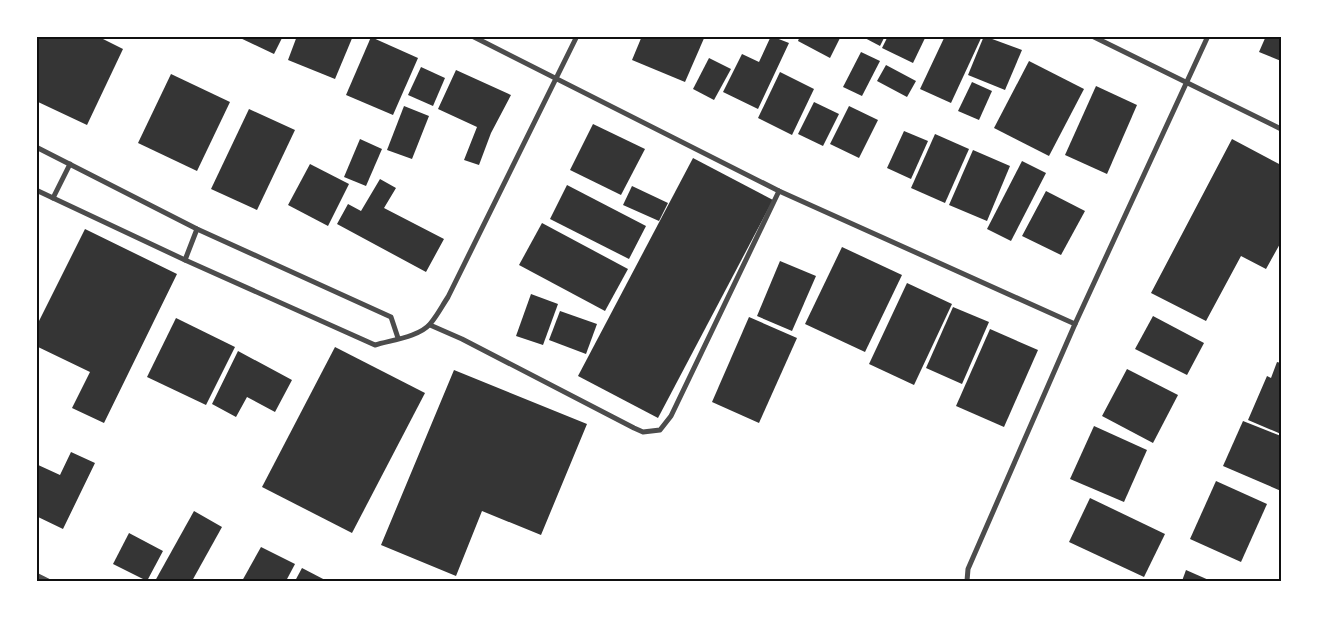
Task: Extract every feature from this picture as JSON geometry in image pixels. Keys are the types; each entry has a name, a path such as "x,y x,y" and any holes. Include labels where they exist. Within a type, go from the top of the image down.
{"street":[{"path":"472,36 779,191 1075,324"},
{"path":"38,190 185,260 375,346 398,338 410,337 430,325 448,297 558,79 577,36"},
{"path":"1092,36 1281,129"},
{"path":"967,581 968,568 1075,324 1208,36"},
{"path":"36,147 197,229 390,316 398,338"},
{"path":"52,198 70,164"},
{"path":"430,325 462,339 634,428 643,432 660,430 670,416 779,191"},
{"path":"185,260 197,229"},
{"path":"36,575 48,581"}],"building":[{"path":"36,36 97,36 123,49 87,125 36,101"},
{"path":"236,36 283,36 274,54"},
{"path":"297,36 353,36 335,79 288,60"},
{"path":"642,36 705,36 685,82 632,60"},
{"path":"771,36 789,43 758,109 723,92 742,54 759,62"},
{"path":"800,36 841,36 830,58 798,41"},
{"path":"861,36 885,36 880,46"},
{"path":"888,36 926,36 913,63 882,48"},
{"path":"945,36 982,36 951,103 920,89"},
{"path":"984,36 1022,50 1005,90 968,75"},
{"path":"1266,36 1281,36 1281,61 1259,52"},
{"path":"371,37 418,58 393,115 346,95"},
{"path":"861,52 880,61 862,96 843,87"},
{"path":"709,58 731,69 714,100 693,89"},
{"path":"1029,61 1084,89 1049,156 994,128"},
{"path":"886,65 916,81 907,97 877,81"},
{"path":"421,67 445,78 433,106 408,95"},
{"path":"456,70 511,95 491,133 479,165 464,160 477,127 438,109"},
{"path":"780,72 814,89 792,135 758,118"},
{"path":"171,74 230,102 197,171 138,143"},
{"path":"972,82 992,91 979,120 958,111"},
{"path":"1096,86 1137,105 1107,174 1065,155"},
{"path":"814,102 839,114 823,146 798,134"},
{"path":"404,106 429,116 412,159 387,150"},
{"path":"849,106 878,120 859,158 830,144"},
{"path":"249,109 295,130 257,210 211,189"},
{"path":"593,124 645,149 621,195 570,170"},
{"path":"904,131 928,141 911,179 887,168"},
{"path":"935,134 969,149 945,203 911,188"},
{"path":"360,139 382,149 366,186 344,177"},
{"path":"1232,139 1281,165 1281,242 1266,269 1241,256 1206,321 1151,293"},
{"path":"973,150 1010,166 987,221 949,205"},
{"path":"693,158 773,200 658,418 578,376"},
{"path":"1022,161 1046,173 1011,241 987,229"},
{"path":"310,164 349,184 328,226 288,205"},
{"path":"380,179 396,188 384,208 444,239 426,272 337,224 348,204 361,211"},
{"path":"567,185 646,226 629,259 550,219"},
{"path":"632,186 668,203 659,221 623,205"},
{"path":"1046,191 1085,211 1061,255 1022,236"},
{"path":"542,223 628,269 605,311 519,265"},
{"path":"85,229 177,274 104,423 72,408 90,372 36,346 36,327"},
{"path":"842,247 902,275 865,352 805,324"},
{"path":"780,261 816,276 792,331 757,316"},
{"path":"907,283 952,304 914,385 869,364"},
{"path":"531,294 558,304 543,345 516,336"},
{"path":"953,307 989,322 962,384 926,368"},
{"path":"560,311 597,324 586,354 549,340"},
{"path":"1153,316 1204,343 1187,375 1135,349"},
{"path":"749,317 797,338 759,423 712,402"},
{"path":"176,318 235,347 206,405 147,377"},
{"path":"990,329 1038,350 1004,427 956,406"},
{"path":"335,347 425,393 352,533 262,487"},
{"path":"238,351 292,380 275,412 247,397 236,417 212,404"},
{"path":"1277,362 1281,363 1281,434 1248,420 1267,376 1271,378"},
{"path":"1127,369 1178,395 1153,443 1102,416"},
{"path":"454,370 587,424 541,535 482,511 456,576 381,545"},
{"path":"1243,421 1281,436 1281,491 1223,466"},
{"path":"1094,426 1147,450 1124,502 1070,479"},
{"path":"71,452 95,463 63,529 36,516 36,464 60,475"},
{"path":"1216,481 1267,504 1241,562 1190,539"},
{"path":"1090,498 1165,534 1144,577 1069,542"},
{"path":"194,511 222,527 192,581 155,581"},
{"path":"129,533 163,551 147,581 113,564"},
{"path":"261,547 295,564 286,581 242,581"},
{"path":"302,568 327,581 295,581"},
{"path":"1186,570 1211,581 1182,581"}]}
